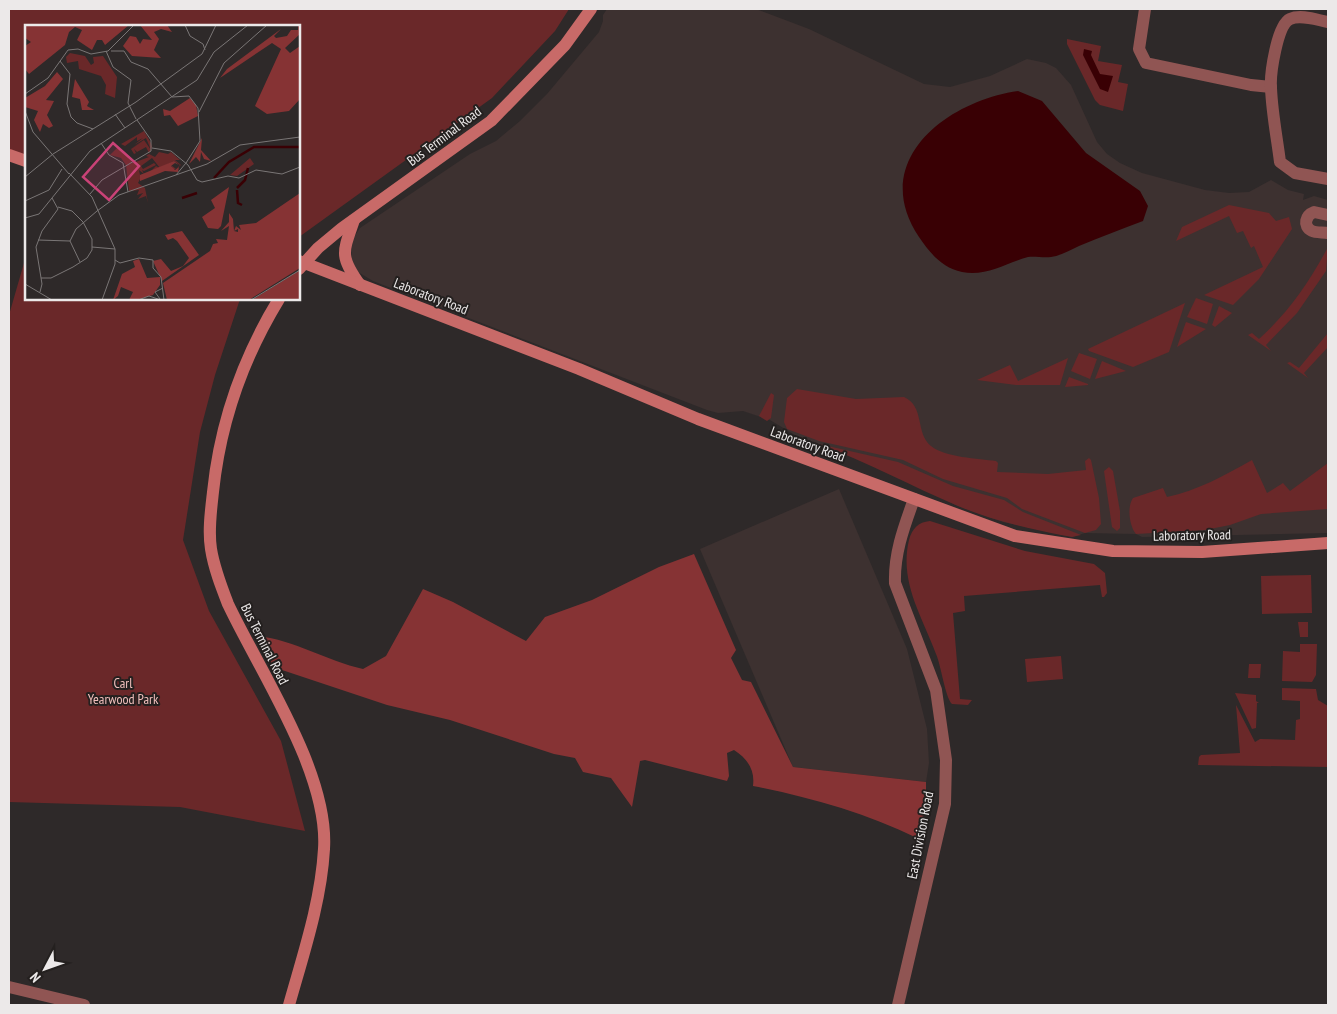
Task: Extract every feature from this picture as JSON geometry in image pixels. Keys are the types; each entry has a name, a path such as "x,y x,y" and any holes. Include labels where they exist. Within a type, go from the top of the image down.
{"street":[{"name":"Bus Terminal Road","path":"300,264 330,237 491,121 565,45 591,9"},
{"path":"1145,9 1139,49 1146,63 1251,85 1271,86"},
{"path":"1328,22 1298,17 1289,19 1283,25 1279,33 1271,86 1280,162 1295,172 1328,179"},
{"path":"9,155 25,161"},
{"path":"1328,215 1314,212 1306,220 1307,227 1312,231 1328,233"},
{"path":"354,220 344,250 346,264 360,285"},
{"name":"Laboratory Road","path":"300,264 579,369 688,415 1015,536 1113,551 1202,552 1328,543"},
{"path":"267,320 268,300"},
{"name":"Bus Terminal Road","path":"278,300 267,320 235,390 225,425 214,479 211,512 211,548 218,579 228,604 307,763 321,806 324,849 318,892 307,942 289,1005"},
{"name":"East Division Road","path":"898,1005 945,804 946,760 936,690 895,583 898,547 914,499"},
{"path":"9,987 84,1005"}],"shaded area":[{"path":"607,9 756,9 809,29 924,84 950,87 990,76 1027,59 1046,63 1056,68 1071,85 1097,142 1107,154 1120,163 1142,173 1205,190 1229,193 1249,192 1271,180 1288,190 1304,194 1303,200 1314,196 1328,200 1328,533 1142,537 1136,534 1085,533 1072,537 1003,522 958,506 868,463 795,435 770,420 743,411 718,413 707,410 373,281 358,272 351,265 352,240 360,228 470,154 496,141 520,121 547,94 599,32 603,15"},
{"path":"1084,49 1092,51 1091,55 1100,74 1113,76 1108,92 1100,89 1083,55"},
{"path":"1018,91 1042,101 1086,153 1140,191 1148,206 1143,221 1054,256 1028,257 979,273 955,270 937,259 928,249 919,237 906,209 903,184 909,160 923,139 942,122 965,107 991,97"},
{"path":"839,489 907,649 927,729 929,763 926,782 793,767 700,549"},
{"path":"694,554 736,650 731,658 742,680 751,682 793,767 926,782 926,807 917,838 857,813 795,795 753,786 753,775 750,765 734,750 727,753 729,776 727,781 645,760 640,761 632,807 611,778 583,772 575,758 554,754 450,720 387,705 273,667 258,636 298,646 363,669 386,656 423,589 453,602 526,641 545,617 592,600 659,567"}],"green space":[{"path":"9,9 569,9 555,31 492,98 300,236 300,25 25,25 25,161 9,155"},
{"path":"1067,39 1101,46 1098,61 1122,65 1118,82 1128,84 1123,111 1100,105 1095,100 1067,44"},
{"path":"1229,205 1269,213 1276,221 1289,217 1292,229 1259,279 1233,305 1204,295 1263,267 1254,246 1251,248 1243,231 1237,233 1229,216 1176,241 1182,227"},
{"path":"1328,247 1326,271 1297,313 1266,345 1271,351 1248,335 1252,333 1259,339 1270,329 1306,284"},
{"name":"Carl Yearwood Park","path":"25,259 25,300 240,300 215,375 200,432 183,540 209,611 281,741 305,831 180,807 9,802 9,315"},
{"path":"1196,298 1213,304 1207,324 1187,317"},
{"path":"1185,303 1169,352 1133,367 1088,349"},
{"path":"1219,306 1232,313 1215,327 1212,325"},
{"path":"1186,322 1206,329 1177,347"},
{"path":"1328,333 1328,347 1304,373 1308,378 1287,363 1290,362 1299,368"},
{"path":"1079,353 1097,359 1090,379 1071,371"},
{"path":"1068,358 1060,385 1016,385 977,380 1010,365 1018,381"},
{"path":"1102,361 1126,371 1095,379"},
{"path":"1069,377 1088,384 1088,385 1065,387"},
{"path":"797,389 856,399 904,397 911,401 915,407 923,434 931,446 944,453 996,461 998,463 997,472 1048,474 1086,470 1085,461 1089,458 1099,498 1101,524 1096,530 1085,533 1022,509 1007,498 943,479 903,460 819,441 787,429 784,422 787,398"},
{"path":"771,393 774,395 771,418 767,421 759,416"},
{"path":"819,444 898,462 953,486 1004,500 1023,512 1081,535 1072,537 1061,535 983,515 958,506"},
{"path":"1252,460 1267,493 1283,483 1290,491 1328,463 1328,509 1261,514 1230,525 1205,530 1136,534 1130,521 1129,511 1133,498 1163,488 1167,497 1189,491 1211,482"},
{"path":"1109,467 1113,471 1120,511 1120,528 1117,531 1112,527 1104,471"},
{"path":"930,521 1025,551 1094,564 1105,573 1107,593 1102,597 1100,585 964,596 965,611 953,613 960,699 972,700 968,705 952,704 947,695 938,659 909,585 907,570 909,540 912,533 919,525"},
{"path":"1311,575 1312,613 1262,614 1261,576"},
{"path":"1298,622 1308,622 1308,637 1300,637"},
{"path":"1300,644 1317,644 1316,675 1312,682 1282,681 1283,651 1300,652"},
{"path":"1061,656 1063,679 1027,682 1025,659"},
{"path":"1249,664 1261,664 1260,678 1248,678"},
{"path":"1282,688 1316,689 1318,700 1328,706 1328,767 1198,765 1201,755 1240,753 1236,705 1255,742 1260,739 1295,740 1296,720 1300,719 1300,701 1282,700"},
{"path":"1235,693 1256,695 1256,701 1259,703 1257,703 1256,728 1252,729"}]}
